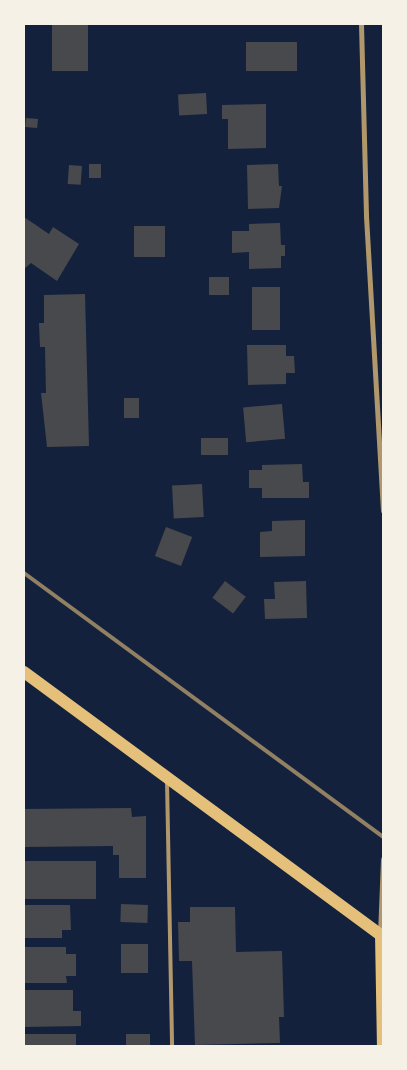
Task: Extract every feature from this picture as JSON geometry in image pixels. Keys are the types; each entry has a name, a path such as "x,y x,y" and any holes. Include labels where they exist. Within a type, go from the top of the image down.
{"main road":[{"path":"24,672 382,936 382,1046"}],"street":[{"path":"361,24 376,431 381,455 383,511"},
{"path":"376,431 383,431"},
{"path":"382,936 383,859"}],"lane":[{"path":"167,777 172,1046"}],"building":[{"path":"52,24 88,24 88,71 52,71"},
{"path":"246,42 297,42 297,71 246,71"},
{"path":"206,93 207,114 179,115 178,94"},
{"path":"266,104 266,148 228,149 228,119 222,119 222,105"},
{"path":"26,118 38,119 37,128 25,127"},
{"path":"89,164 101,164 101,178 89,178"},
{"path":"278,164 279,186 282,186 279,208 248,209 247,165"},
{"path":"69,165 82,166 81,185 68,184"},
{"path":"24,217 49,234 53,227 79,244 57,281 31,263 24,269"},
{"path":"280,223 281,245 285,245 285,256 281,256 281,268 249,269 249,252 232,253 232,231 249,231 249,224"},
{"path":"134,226 165,226 165,257 134,257"},
{"path":"209,277 229,277 229,295 209,295"},
{"path":"252,287 280,287 280,330 252,330"},
{"path":"85,294 89,446 47,447 41,393 46,393 45,347 40,347 39,323 44,323 44,295"},
{"path":"247,345 286,345 286,356 294,356 295,373 286,373 286,384 248,385"},
{"path":"124,398 139,398 139,418 124,418"},
{"path":"282,404 285,439 246,442 243,407"},
{"path":"201,438 228,438 228,455 201,455"},
{"path":"302,464 303,482 309,482 309,498 262,498 262,488 249,488 249,470 262,470 262,465"},
{"path":"202,484 204,517 174,519 172,486"},
{"path":"305,520 305,556 260,557 260,532 272,531 272,521"},
{"path":"166,527 192,537 181,566 155,556"},
{"path":"225,581 246,597 233,613 212,598"},
{"path":"306,581 307,618 265,619 264,599 275,599 274,582"},
{"path":"131,808 132,817 146,816 146,878 119,878 119,855 113,855 113,846 24,847 24,809"},
{"path":"24,861 96,861 96,899 24,899"},
{"path":"121,904 148,905 147,923 120,922"},
{"path":"24,905 70,905 71,930 62,930 62,938 24,938"},
{"path":"190,907 235,907 236,952 282,951 284,1017 279,1017 280,1043 195,1045 192,961 179,961 178,922 190,922"},
{"path":"121,944 148,944 148,973 121,973"},
{"path":"24,947 66,947 66,954 76,954 76,976 66,976 67,983 24,983"},
{"path":"24,990 73,990 73,1011 81,1011 81,1026 24,1027"},
{"path":"24,1034 76,1034 76,1046 24,1046"},
{"path":"126,1034 150,1034 150,1046 126,1046"}],"railway":[{"path":"24,573 383,837"}]}
